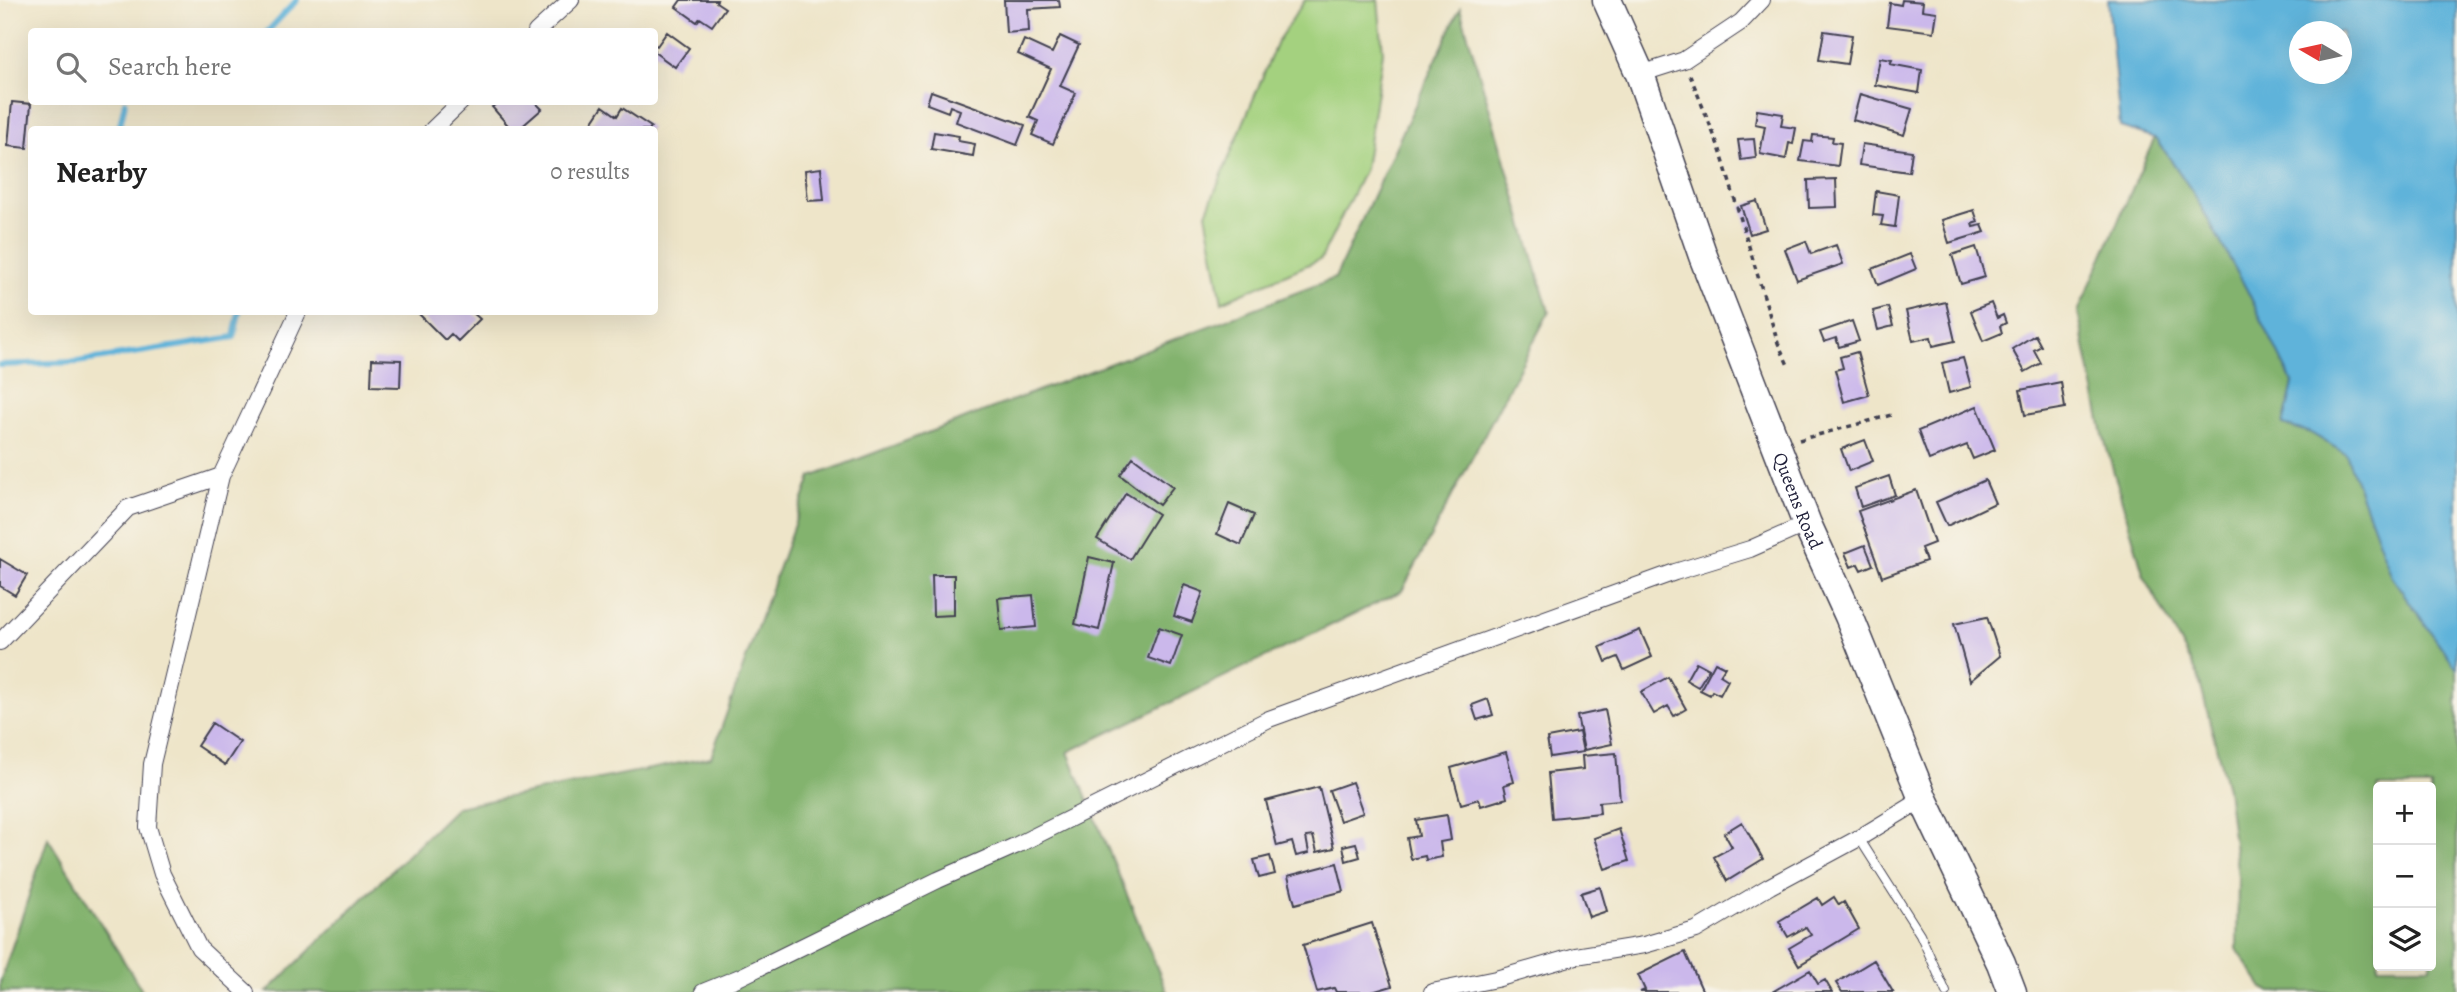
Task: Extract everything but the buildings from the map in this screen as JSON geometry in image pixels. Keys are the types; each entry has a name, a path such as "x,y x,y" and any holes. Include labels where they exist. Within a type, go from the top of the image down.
{"highway":[{"name":"Queens Road","path":"1607,0 1640,74 1703,256 1807,524 1849,616 1923,799 2012,992"}],"street":[{"path":"540,28 571,0"},
{"path":"1640,74 1684,60 1741,22 1762,0"},
{"path":"436,126 458,105"},
{"path":"246,992 199,948 162,874 148,827 152,764 221,476 297,315"},
{"path":"0,642 128,508 221,476"},
{"path":"703,992 740,977 1038,835 1269,719 1675,572 1750,549 1807,524"},
{"path":"1432,992 1499,986 1576,956 1644,945 1696,930 1923,799"}],"lane":[{"path":"1859,838 1920,934 1946,992"}],"path":[{"path":"1684,60 1720,150 1777,343 1788,365"},
{"path":"1776,446 1895,414"}],"green space":[{"path":"1305,0 1378,0 1383,52 1365,169 1321,259 1222,302 1206,213 1277,42"},
{"path":"1460,8 1549,312 1402,591 1068,752 1167,992 267,992 457,807 711,757 811,477 1335,278"},
{"path":"2155,137 2194,194 2247,290 2293,384 2283,425 2309,432 2346,454 2392,577 2457,669 2457,992 2271,992 2263,988 2237,949 2238,877 2227,789 2198,675 2144,576 2103,435 2078,312"},
{"path":"48,838 143,992 0,992 0,983"}],"water":[{"path":"2108,0 2457,0 2457,669 2392,577 2346,454 2309,432 2283,425 2293,384 2247,290 2194,194 2156,138 2120,127"}],"waterway":[{"path":"271,28 297,0"},
{"path":"120,126 124,105"},
{"path":"0,365 77,362 234,337 238,315"}]}
